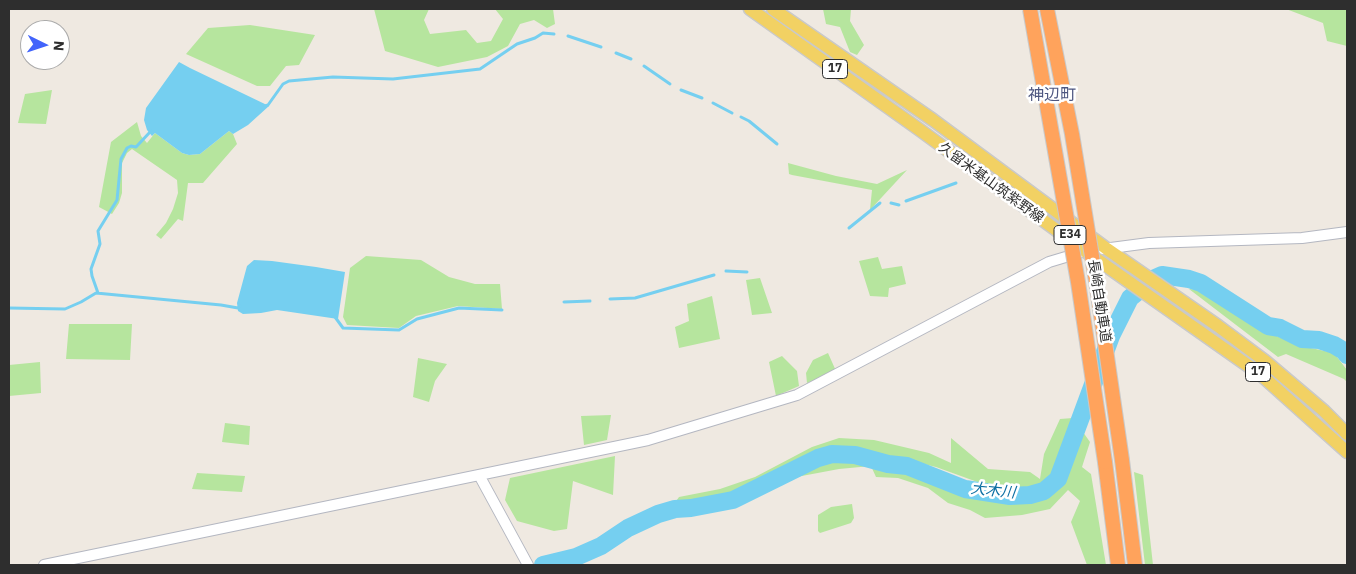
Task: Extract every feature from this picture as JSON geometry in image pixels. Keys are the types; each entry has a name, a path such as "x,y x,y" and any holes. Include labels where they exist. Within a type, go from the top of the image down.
{"highway":[{"name":"長崎自動車道","path":"1030,9 1078,282 1105,462 1118,565"},
{"name":"長崎自動車道","path":"1047,9 1074,144 1096,281 1135,565"}],"main road":[{"name":"久留米基山筑紫野線","path":"750,9 1131,284 1260,374 1347,452"},
{"name":"久留米基山筑紫野線","path":"773,9 933,120 1265,361 1324,411 1347,434"}],"street":[{"path":"44,565 648,440 797,395 1048,262 1085,251 1149,243 1302,238 1347,232"},
{"path":"479,475 526,562"}],"green space":[{"path":"374,9 429,9 424,20 430,34 466,30 477,43 491,41 503,19 495,9 553,9 555,24 547,28 534,20 520,24 508,46 487,57 438,67 385,51"},
{"path":"823,9 851,9 850,21 864,45 857,55 850,52 840,27 826,24"},
{"path":"1286,9 1347,9 1347,46 1327,41 1323,23"},
{"path":"250,25 315,35 299,65 286,66 270,86 257,86 186,54 208,28"},
{"path":"52,90 46,124 18,123 25,94"},
{"path":"137,122 141,136 147,143 155,133 182,153 189,155 200,154 229,131 233,134 237,144 203,183 188,183 183,221 178,219 161,239 156,235 166,223 173,209 178,193 177,180 132,149 127,153 122,163 122,193 119,203 112,214 99,207 111,142"},
{"path":"788,163 836,176 877,184 907,170 870,210 872,190 792,175 789,174"},
{"path":"366,256 421,260 449,277 475,284 500,284 502,309 458,306 416,316 399,328 347,325 343,317 350,268"},
{"path":"878,257 882,269 902,266 906,284 889,288 888,297 870,296 859,261"},
{"path":"760,278 772,313 752,315 746,280"},
{"path":"1189,289 1203,290 1254,326 1297,345 1334,353 1347,370 1347,382 1286,354 1278,357"},
{"path":"712,296 720,339 679,348 675,327 689,321 687,304"},
{"path":"69,324 132,324 130,360 66,359"},
{"path":"828,353 836,371 807,383 806,373 813,360"},
{"path":"782,356 797,371 799,386 776,396 769,362"},
{"path":"418,358 447,364 435,381 429,402 413,397"},
{"path":"40,362 41,393 9,396 9,365"},
{"path":"611,415 607,440 584,445 581,416"},
{"path":"1073,418 1090,442 1082,467 1091,474 1106,565 1087,565 1071,522 1080,501 1068,490 1050,509 1022,515 985,518 970,510 948,503 928,488 898,478 876,477 871,466 839,469 791,478 811,467 836,460 910,470 963,494 1009,499 1016,485 983,484 936,467 866,450 833,449 817,454 729,497 693,504 674,504 679,497 720,489 755,477 812,447 839,438 874,440 929,453 951,463 951,438 988,469 1030,472 1040,479 1044,454 1060,419"},
{"path":"225,423 250,426 249,445 222,442"},
{"path":"615,456 613,495 573,481 567,529 554,531 517,521 505,500 510,478"},
{"path":"1134,472 1143,475 1153,565 1145,565"},
{"path":"197,473 245,476 242,492 192,489"},
{"path":"852,504 854,518 851,523 820,533 818,531 818,515 831,507"}],"water":[{"path":"179,62 269,106 248,125 233,134 229,131 200,154 189,155 182,153 155,133 152,136 147,130 144,120 146,108"},
{"path":"254,260 345,272 338,319 277,310 243,314 238,311 237,303 247,266"}],"waterway":[{"path":"265,106 268,105 283,84 289,81 333,77 393,79 480,69 517,44 543,33 554,34"},
{"path":"568,36 601,47"},
{"path":"616,53 631,59"},
{"path":"644,66 670,84"},
{"path":"681,90 702,98"},
{"path":"713,103 732,113"},
{"path":"741,117 749,121 777,144"},
{"path":"98,293 91,269 100,244 98,231 117,200 121,159 127,148 131,146 136,147 151,131"},
{"path":"906,201 956,183"},
{"path":"849,228 880,203"},
{"path":"891,203 899,205"},
{"path":"726,271 747,272"},
{"path":"610,299 635,298 714,275"},
{"name":"大木川","path":"543,565 576,557 601,546 628,528 658,514 675,509 733,500 818,458 832,454 855,455 888,464 907,466 965,489 1010,496 1030,495 1044,491 1058,479 1111,336 1130,298 1153,279 1162,275 1189,279 1201,283 1268,326 1280,328 1302,339 1319,340 1334,345 1347,355"},
{"path":"9,308 65,309 96,293 238,308 240,306"},
{"path":"564,302 590,301"},
{"path":"335,317 343,328 399,330 417,319 459,308 502,310"}],"district":[{"name":"神辺町","path":"1052,95"}]}
